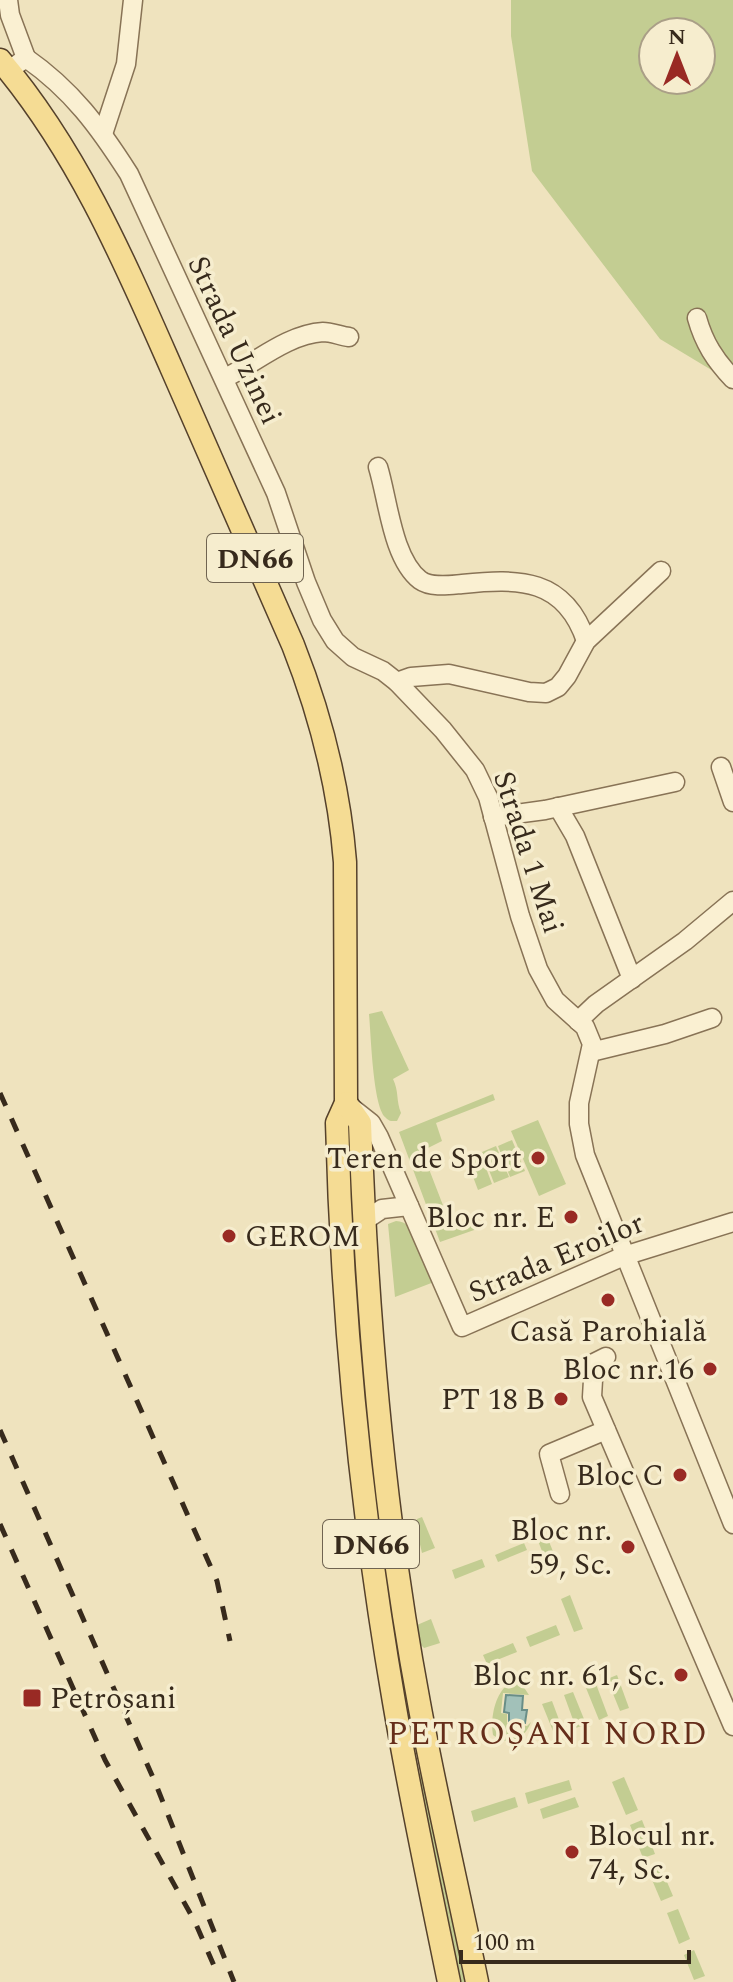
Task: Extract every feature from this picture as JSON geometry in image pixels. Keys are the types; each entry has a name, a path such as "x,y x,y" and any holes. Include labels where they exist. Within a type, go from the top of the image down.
{"main road":[{"name":"DN66","path":"12,63 110,230 293,645 315,703 331,760 345,862 346,1103 337,1123 339,1221 349,1351 379,1606 399,1731 449,1982"},
{"name":"DN66","path":"346,1103 360,1123 364,1221 384,1465 405,1618 424,1727 477,1982"},
{"path":"399,1731 424,1727"}],"street":[{"path":"103,134 126,64 133,0"},
{"path":"6,8 12,63"},
{"name":"Strada Uzinei","path":"12,63 68,90 103,134 129,174 276,493 322,620 335,641 353,657 390,677"},
{"path":"697,318 703,340 733,379"},
{"path":"225,378 282,346 305,337 324,332 349,337"},
{"path":"378,467 401,552 419,579 427,584 448,585 518,580 534,584 559,598 571,610 586,641"},
{"path":"390,677 449,674 546,693 558,687 567,676 586,641 661,571"},
{"name":"Strada 1 Mai","path":"390,677 465,756 488,797 520,916 538,969 555,1000 578,1021"},
{"path":"721,767 733,802"},
{"path":"493,817 558,807 675,782"},
{"path":"558,807 575,836 632,979"},
{"path":"733,901 596,1004 578,1021 588,1036 591,1052 579,1103 580,1138 624,1256 733,1524"},
{"path":"591,1052 665,1034 712,1018"},
{"name":"Strada Eroilor","path":"346,1103 371,1123 462,1327 624,1256 733,1222"},
{"path":"364,1221 382,1209 409,1206"},
{"path":"606,1357 594,1363 592,1397 733,1726"},
{"path":"560,1494 549,1454 606,1430"}],"green space":[{"path":"511,0 733,0 733,383 660,339 532,171 511,36"},
{"path":"382,1011 409,1070 393,1079 401,1113 397,1121 385,1117 375,1085 369,1014"},
{"path":"493,1094 495,1100 436,1123 442,1141 422,1151 451,1226 474,1219 477,1229 440,1242 399,1132"},
{"name":"Teren de Sport","path":"538,1120 566,1184 539,1196 511,1131"},
{"path":"351,1128 405,1674 398,1675 369,1466 344,1129"},
{"path":"512,1140 525,1171 510,1177 498,1146"},
{"path":"496,1146 509,1177 494,1183 482,1152"},
{"path":"480,1152 492,1184 478,1190 466,1158"},
{"path":"396,1221 404,1223 416,1235 434,1282 395,1297 388,1224"},
{"path":"422,1517 435,1548 422,1553 415,1523"},
{"path":"546,1534 558,1564 548,1567 537,1538"},
{"path":"524,1543 527,1550 498,1562 495,1555"},
{"path":"482,1559 485,1567 455,1579 452,1570"},
{"path":"570,1595 583,1629 574,1632 561,1599"},
{"path":"431,1619 440,1643 424,1648 419,1643 417,1625"},
{"path":"556,1625 560,1635 530,1647 526,1637"},
{"path":"513,1643 517,1652 487,1664 483,1655"},
{"path":"617,1675 629,1708 620,1711 607,1679"},
{"path":"510,1683 521,1683 529,1695 503,1693 501,1713 507,1714 507,1723 527,1726 531,1722 520,1737 504,1741 493,1735 492,1721 497,1699"},
{"path":"596,1684 608,1716 599,1720 586,1688"},
{"path":"573,1692 586,1724 576,1728 564,1695"},
{"path":"552,1701 564,1733 555,1736 542,1704"},
{"path":"418,1772 423,1776 466,1982 458,1982 416,1778"},
{"path":"624,1777 638,1810 626,1815 612,1782"},
{"path":"569,1780 572,1790 528,1804 525,1793"},
{"path":"515,1797 518,1807 474,1822 471,1811"},
{"path":"575,1797 579,1807 543,1819 540,1809"},
{"path":"642,1820 655,1854 643,1858 630,1825"},
{"path":"659,1863 673,1896 661,1901 647,1868"},
{"path":"678,1909 690,1939 679,1944 667,1913"},
{"path":"694,1950 705,1976 694,1980 684,1955"}],"water":[{"path":"506,1695 523,1696 522,1710 527,1710 525,1723 509,1722 509,1713 504,1712"}],"railway":[{"path":"0,1093 217,1581 230,1641"},
{"path":"0,1430 155,1782 234,1982"},
{"path":"0,1524 105,1760 195,1922 218,1975"}],"place":[{"name":"Teren de Sport","path":"538,1158"},
{"name":"Bloc nr. E","path":"571,1217"},
{"name":"GEROM","path":"229,1236"},
{"name":"Casă Parohială","path":"608,1300"},
{"name":"Bloc nr.16","path":"710,1369"},
{"name":"PT 18 B","path":"561,1399"},
{"name":"Bloc C","path":"680,1475"},
{"name":"Bloc nr. 59, Sc.","path":"628,1547"},
{"name":"Bloc nr. 61, Sc.","path":"681,1675"},
{"name":"Petroșani","path":"32,1698"},
{"name":"Blocul nr. 74, Sc.","path":"572,1852"}],"district":[{"name":"PETROȘANI NORD","path":"548,1733"}]}
